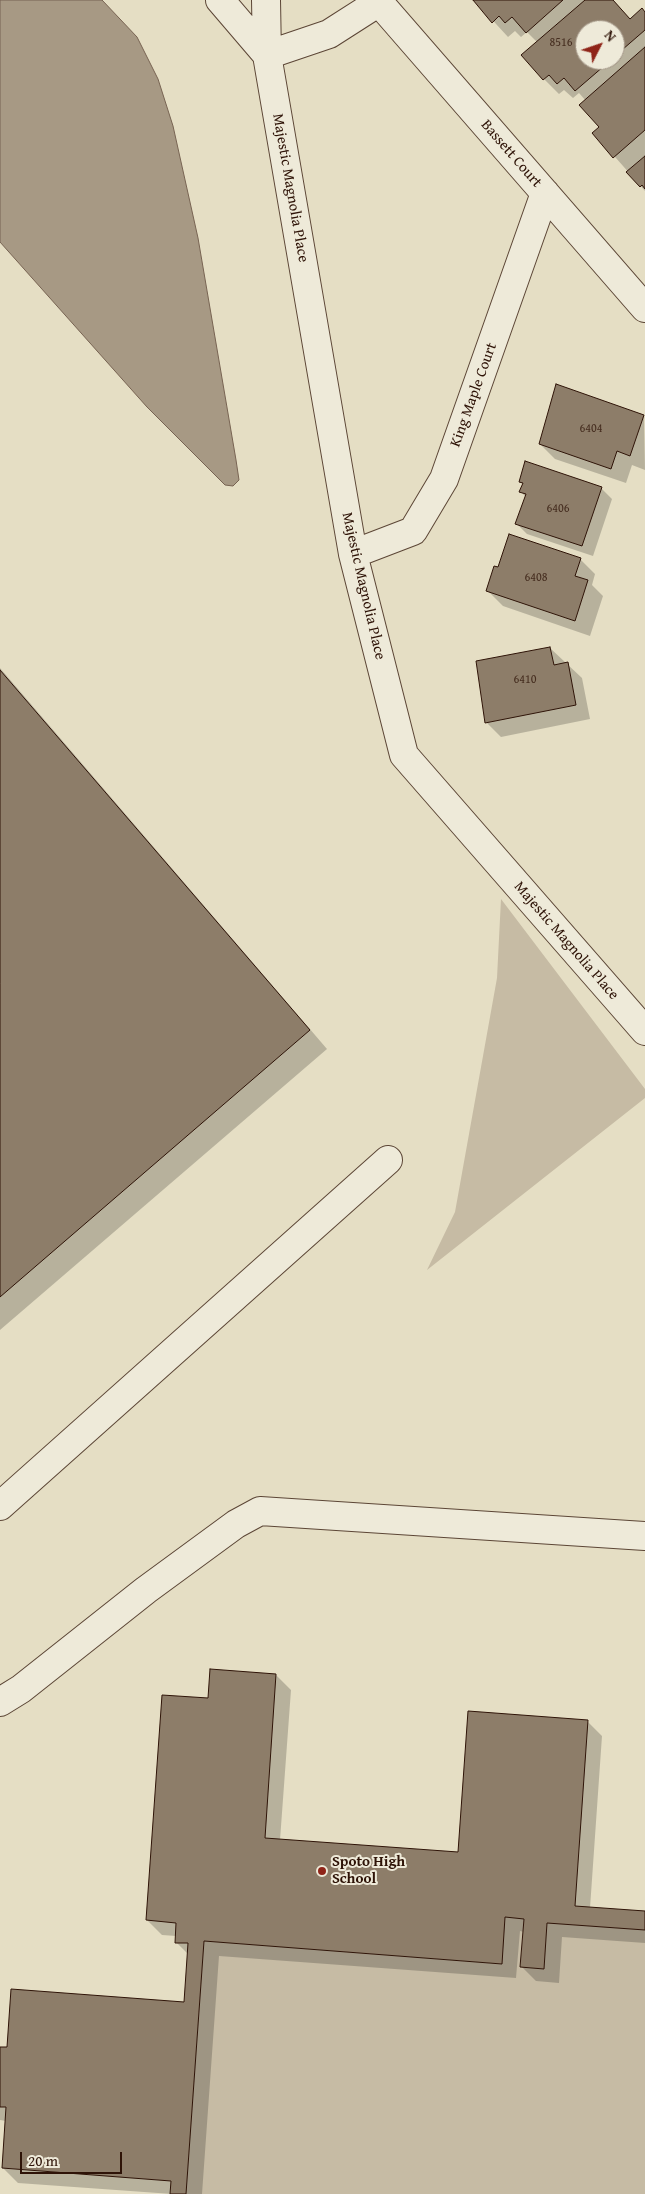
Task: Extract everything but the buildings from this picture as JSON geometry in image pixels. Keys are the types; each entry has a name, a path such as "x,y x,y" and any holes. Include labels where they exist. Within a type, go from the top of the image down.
{"street":[{"path":"220,0 267,55 329,34 378,1"},
{"name":"Majestic Magnolia Place","path":"266,0 267,55 352,554 404,755 645,1031"},
{"name":"Bassett Court","path":"378,1 645,308"},
{"name":"King Maple Court","path":"352,554 412,531 444,479 545,193"},
{"path":"0,1506 388,1160"},
{"path":"0,1712 11,1696 146,1590 236,1524 260,1511 645,1536"}],"shaded area":[{"path":"0,0 102,0 137,37 158,79 173,126 198,238 239,480 233,486 225,485 147,407 0,242"},
{"path":"501,899 645,1089 645,1098 427,1270 455,1212 497,978"},
{"path":"505,1917 524,1919 520,1967 544,1969 547,1923 645,1930 645,2194 186,2194 204,1941 501,1964"}],"place":[{"name":"Spoto High School","path":"322,1871"}]}
